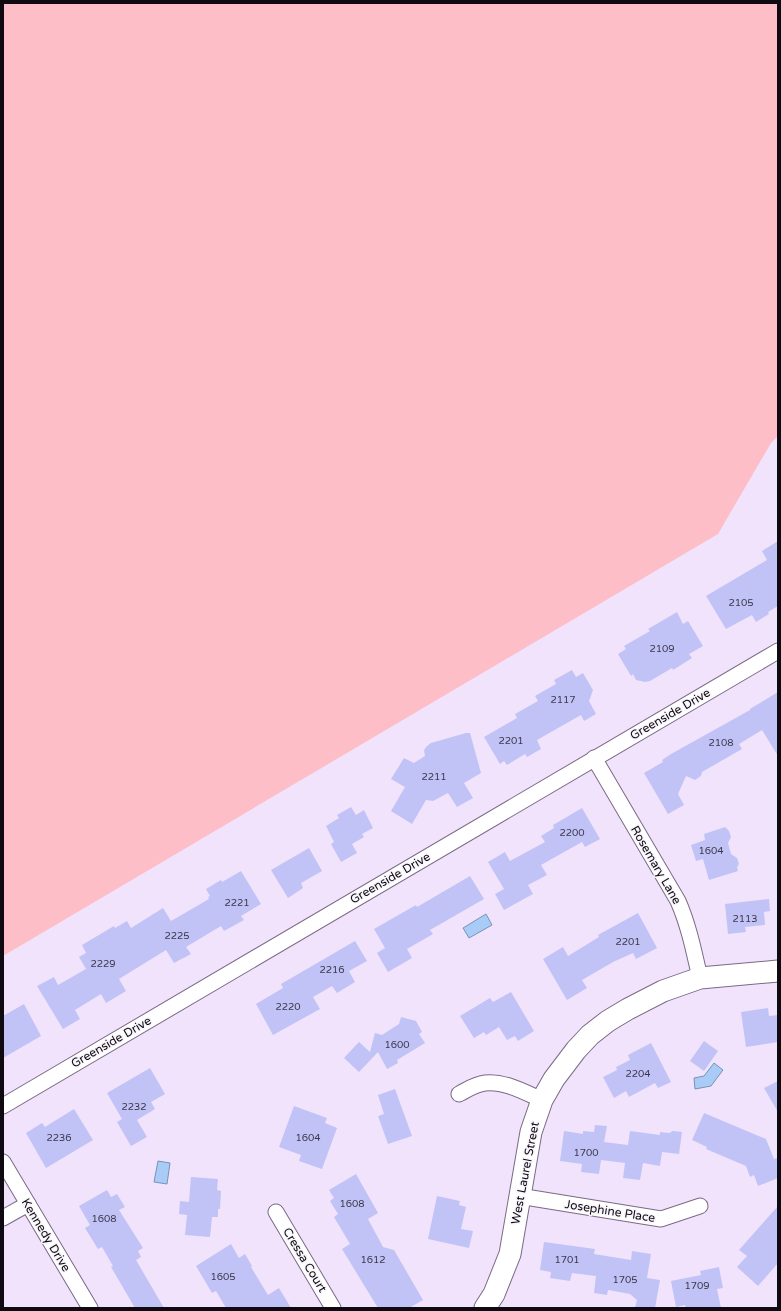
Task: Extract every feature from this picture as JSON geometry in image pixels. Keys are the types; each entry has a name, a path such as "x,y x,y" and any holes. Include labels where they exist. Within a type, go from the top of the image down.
{"street":[{"name":"Greenside Drive","path":"3,1106 778,651"},
{"name":"Rosemary Lane","path":"594,758 678,901 688,928 700,978"},
{"name":"West Laurel Street","path":"485,1308 494,1294 510,1254 531,1132 542,1100 554,1079 576,1050 590,1035 608,1021 663,991 700,978 778,971"},
{"path":"459,1094 484,1083 500,1084 512,1087 542,1100"},
{"name":"Kennedy Drive","path":"3,1162 90,1308"},
{"name":"Josephine Place","path":"519,1196 661,1219 700,1206"},
{"path":"3,1218 28,1204"},
{"name":"Cressa Court","path":"276,1212 334,1308"}],"shaded area":[{"path":"3,3 778,3 778,436 771,443 718,534 3,956"}],"water":[{"path":"486,914 492,925 469,938 463,928"},
{"path":"714,1063 723,1070 711,1086 695,1089 694,1078 704,1076"},
{"path":"158,1161 170,1163 167,1184 154,1182"}],"building":[{"path":"778,541 778,606 756,622 752,615 726,629 706,596 767,560 762,551"},
{"path":"677,612 683,624 688,621 703,646 689,654 692,658 673,670 672,668 650,681 645,682 636,680 633,674 631,676 618,654 626,649 624,646 650,631 648,629"},
{"path":"572,670 576,677 583,673 593,690 589,701 596,714 584,721 581,715 537,740 541,749 527,757 525,754 507,765 504,761 500,764 484,737 517,718 515,714 538,701 535,696 556,684 554,680"},
{"path":"778,692 778,756 762,730 739,744 742,749 702,772 701,776 695,780 686,776 678,794 684,805 668,814 644,773 663,762 662,760 671,754 750,710"},
{"path":"470,733 481,773 464,783 473,798 457,807 448,793 433,801 426,800 412,824 391,811 405,787 391,779 404,758 414,763 425,756 424,750 431,743"},
{"path":"351,807 356,815 364,810 373,828 362,834 364,837 352,844 357,853 341,862 331,844 334,842 326,826 339,818 337,815"},
{"path":"582,808 600,839 585,847 582,842 541,865 547,875 528,885 533,894 504,910 495,894 504,889 488,862 505,852 510,861 545,842 541,836 554,828 553,825"},
{"path":"725,827 729,831 731,837 728,843 731,854 737,858 739,864 737,867 738,871 709,880 703,859 696,861 691,845 705,840 704,834"},
{"path":"309,848 322,871 301,883 303,888 288,898 271,870"},
{"path":"241,871 261,904 241,916 244,920 224,931 221,926 186,947 191,954 174,963 166,950 119,979 126,991 106,1003 101,994 75,1010 80,1019 63,1029 37,986 54,977 58,985 86,969 79,957 86,953 82,945 114,926 115,928 127,921 131,928 163,908 171,921 209,899 208,897 210,896 206,889"},
{"path":"470,876 484,899 430,930 433,934 407,949 412,958 388,972 377,953 385,948 374,929 416,905 417,907"},
{"path":"769,899 770,911 764,912 765,925 745,927 746,932 728,934 725,904"},
{"path":"638,913 657,948 636,959 633,953 613,962 582,980 587,988 567,1000 543,959 563,947 568,956 599,937 598,935"},
{"path":"355,941 367,961 349,971 355,982 337,993 332,986 313,997 320,1009 273,1035 256,1004 283,988 281,984"},
{"path":"511,992 534,1031 518,1041 515,1036 507,1040 499,1027 486,1035 484,1032 474,1038 460,1016 490,998 493,1002"},
{"path":"24,1004 41,1036 3,1058 3,1016"},
{"path":"768,1008 769,1016 778,1015 778,1042 746,1047 741,1012"},
{"path":"401,1017 416,1021 422,1032 419,1034 425,1043 397,1060 398,1063 387,1069 378,1052 359,1072 344,1058 359,1042 370,1052 375,1033 382,1035 399,1024"},
{"path":"704,1041 718,1051 704,1071 690,1061"},
{"path":"651,1043 671,1082 658,1088 655,1083 629,1097 626,1091 614,1098 603,1077 617,1070 616,1067 630,1060 628,1055"},
{"path":"150,1068 165,1094 151,1102 155,1109 137,1120 147,1137 131,1146 117,1122 122,1119 107,1093"},
{"path":"778,1081 778,1112 764,1088"},
{"path":"395,1089 412,1136 388,1144 378,1116 384,1114 378,1095"},
{"path":"294,1106 327,1118 325,1123 337,1128 322,1169 299,1161 301,1155 279,1147"},
{"path":"74,1109 93,1140 46,1168 26,1133 42,1123 45,1127"},
{"path":"704,1113 766,1139 774,1159 778,1158 778,1178 758,1186 754,1175 750,1177 746,1166 706,1149 707,1147 692,1140"},
{"path":"595,1125 607,1126 604,1142 628,1145 630,1131 660,1135 660,1132 682,1132 679,1154 662,1152 660,1166 643,1163 640,1180 623,1178 625,1163 601,1160 599,1174 581,1172 582,1164 560,1161 564,1131 583,1134 583,1131 594,1132"},
{"path":"356,1174 378,1213 368,1219 383,1247 394,1250 423,1300 409,1308 378,1308 342,1249 350,1244 334,1217 338,1214 330,1201 334,1198 329,1190"},
{"path":"191,1177 218,1179 217,1190 221,1191 220,1209 218,1209 218,1217 212,1217 210,1237 185,1235 187,1215 179,1214 180,1201 189,1202"},
{"path":"107,1190 111,1197 117,1194 125,1207 119,1210 143,1248 138,1251 141,1257 136,1260 164,1308 135,1308 111,1267 113,1266 102,1247 98,1249 85,1228 90,1225 79,1206"},
{"path":"437,1196 460,1201 459,1205 466,1207 461,1229 473,1231 469,1248 428,1239"},
{"path":"778,1206 778,1263 758,1286 737,1267 747,1256 739,1250"},
{"path":"544,1242 595,1249 594,1254 631,1260 632,1251 651,1254 647,1278 660,1280 655,1308 635,1308 637,1300 630,1294 608,1290 607,1295 594,1293 596,1276 572,1273 570,1281 550,1278 551,1272 540,1270"},
{"path":"231,1244 239,1258 245,1254 268,1295 279,1288 291,1308 226,1308 216,1291 212,1293 196,1266"},
{"path":"719,1267 723,1288 717,1289 721,1308 686,1308 685,1305 676,1307 671,1281 701,1275 700,1271"}]}
